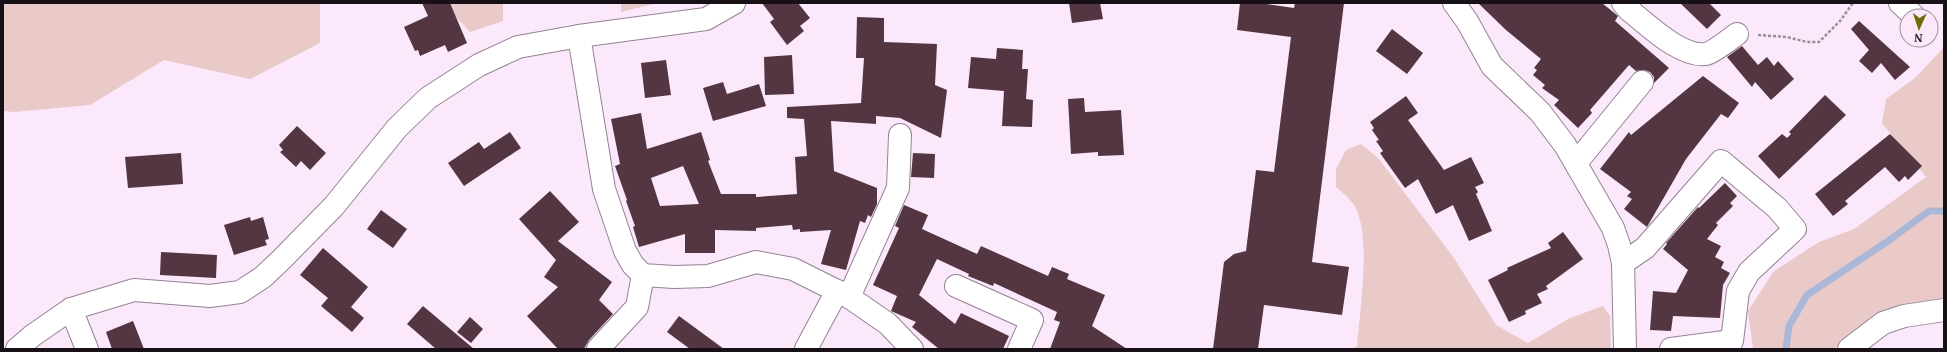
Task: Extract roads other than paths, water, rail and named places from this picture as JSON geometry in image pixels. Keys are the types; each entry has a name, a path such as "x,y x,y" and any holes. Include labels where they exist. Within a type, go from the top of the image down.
{"street":[{"path":"17,349 32,336 71,309 134,290 210,296 240,292 263,277 334,206 397,128 428,98 479,65 518,47 579,36 706,19 734,3"},
{"path":"1454,3 1467,20 1492,66 1540,112 1566,145 1613,228 1623,263 1625,349"},
{"path":"1623,3 1629,10 1681,50 1695,54 1707,54 1737,34"},
{"path":"579,36 604,189 625,251 633,265 643,275 674,277 708,276 756,262 793,269 843,294 888,324 912,349"},
{"path":"1576,163 1642,82"},
{"path":"806,349 843,294 898,188 900,135"},
{"path":"1623,263 1645,248 1721,161 1778,208 1795,229 1749,272 1738,291 1732,341 1671,349"},
{"path":"598,349 637,307 643,275"},
{"path":"956,286 1032,320 1019,349"},
{"path":"71,309 87,349"},
{"path":"1849,349 1883,322 1904,316 1944,310"}],"waterway":[{"path":"1786,349 1789,326 1807,295 1888,241 1929,211 1944,211"}]}
